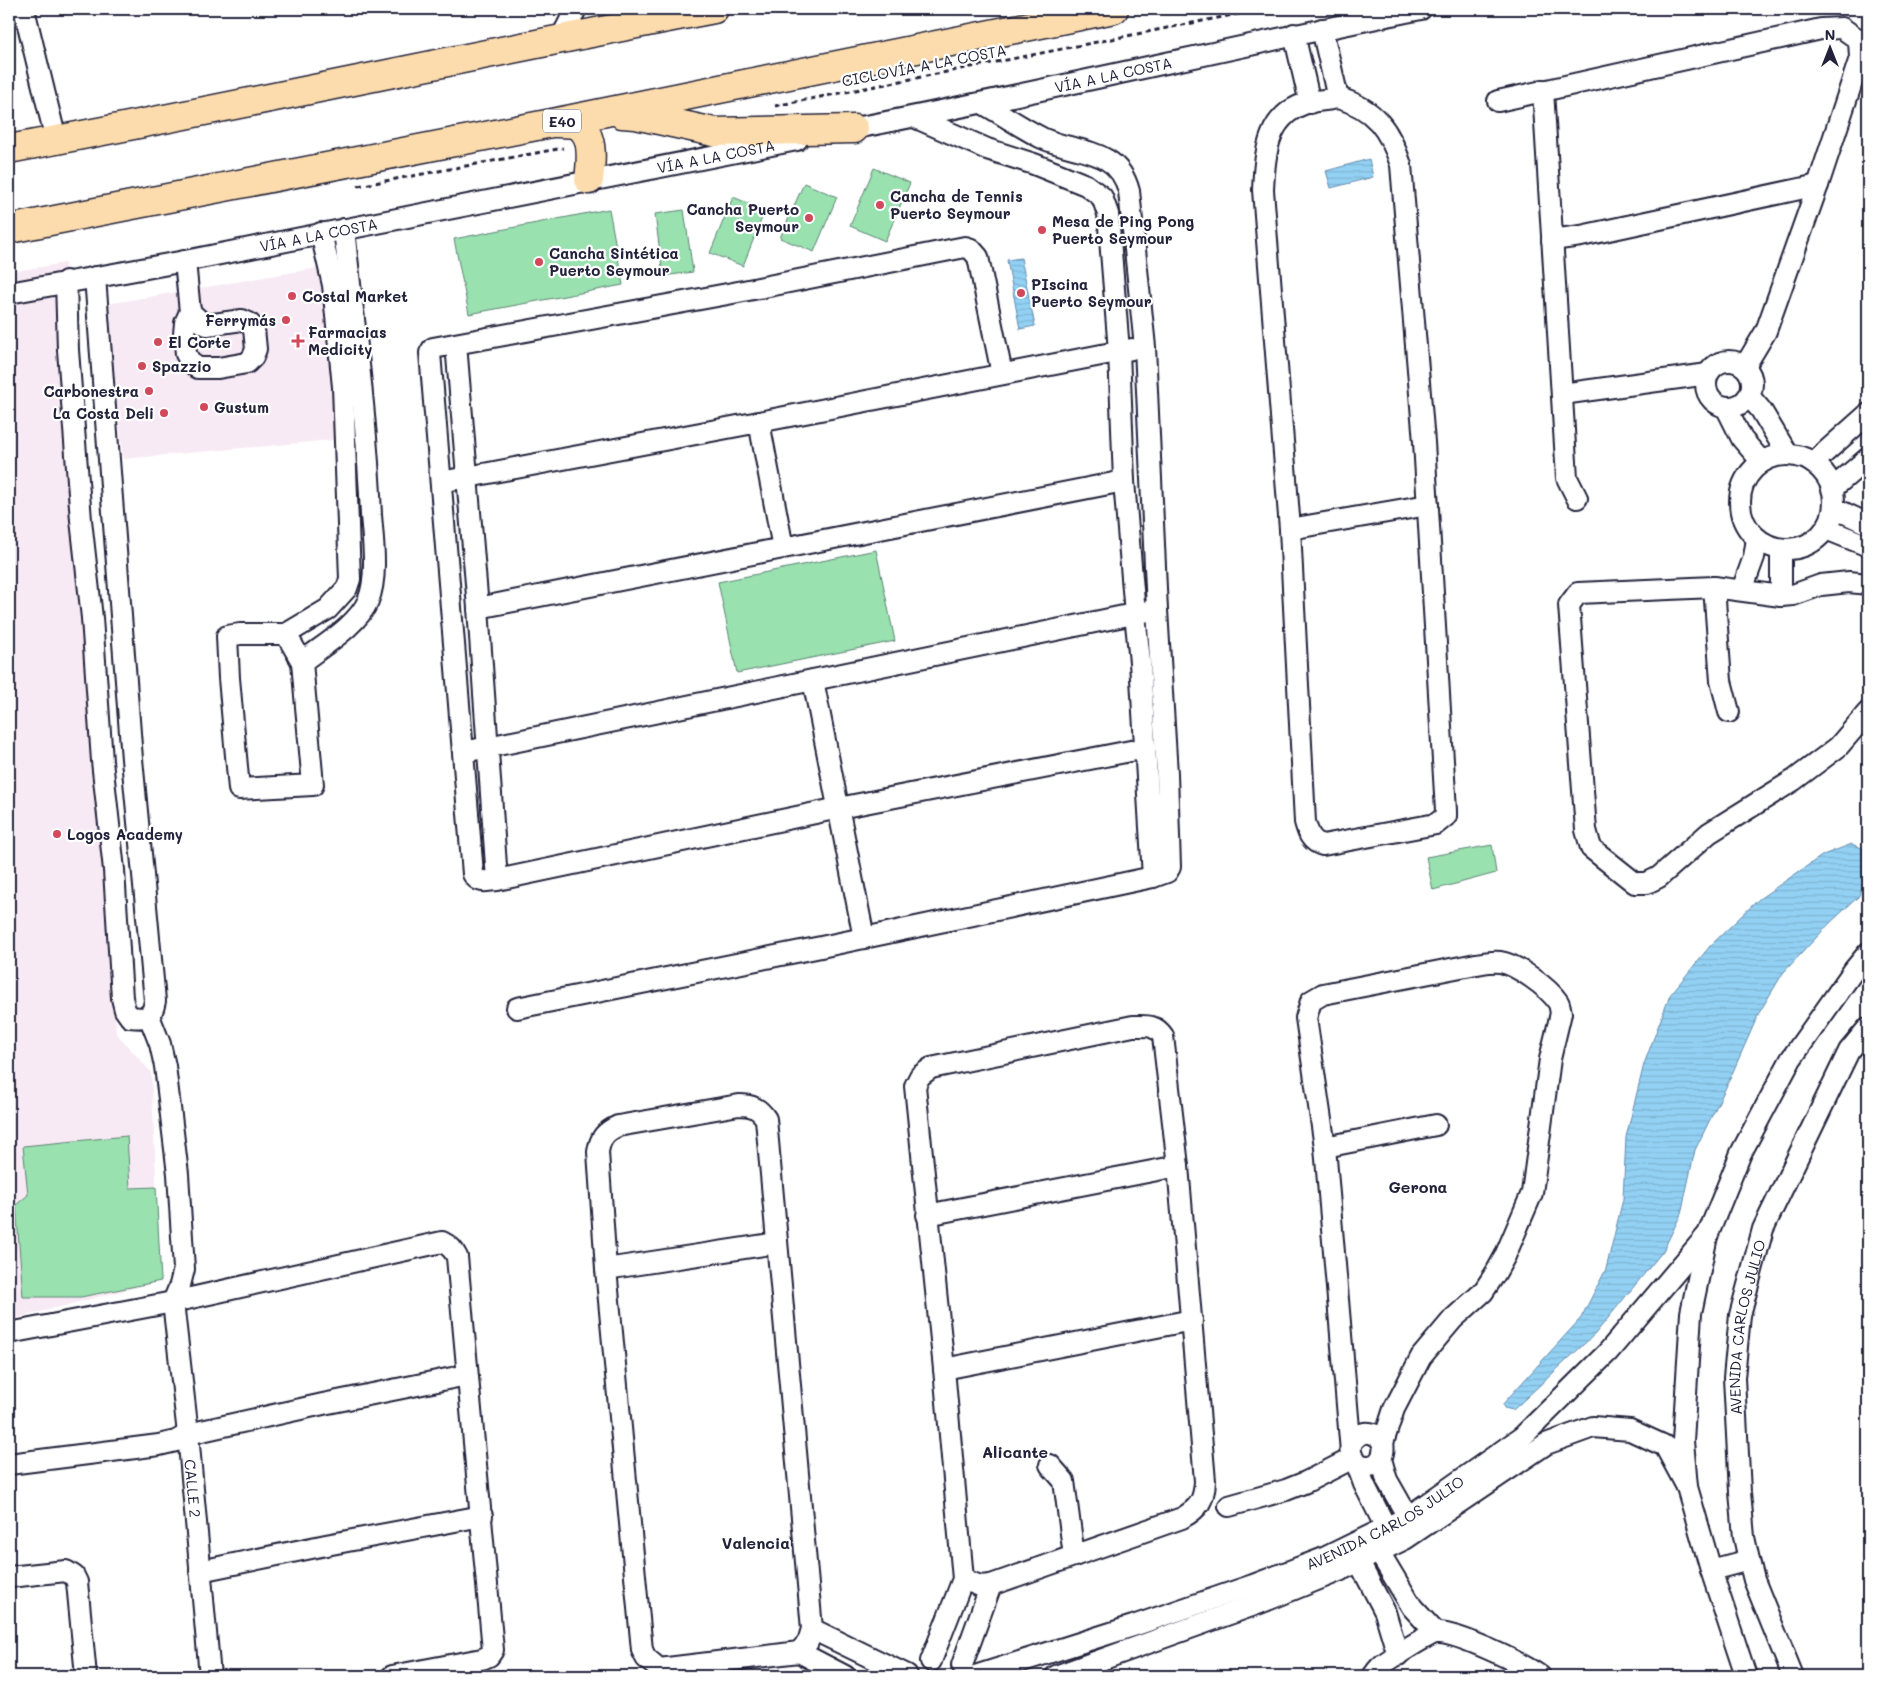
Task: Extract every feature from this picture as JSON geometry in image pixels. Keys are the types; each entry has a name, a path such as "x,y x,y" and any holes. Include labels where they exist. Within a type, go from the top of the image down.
{"highway":[{"path":"9,149 714,9"},
{"name":"E40","path":"9,229 552,123 1114,9"},
{"path":"601,113 636,115 714,132 854,129"},
{"path":"552,123 575,124 584,132 590,143 592,160 589,180"}],"street":[{"path":"24,9 56,140"},
{"path":"561,38 576,9"},
{"name":"VÍA A LA COSTA","path":"9,293 66,281 185,261 589,180 914,118 1294,34 1421,9"},
{"path":"1498,101 1811,32 1842,28 1859,40 1860,58 1818,185 1766,331 1744,366"},
{"path":"1322,29 1338,98"},
{"path":"1294,34 1310,102"},
{"path":"1543,90 1567,478 1577,498"},
{"path":"1338,98 1350,101 1371,112 1384,127 1394,145 1401,165 1428,505 1446,816 1436,824 1323,845 1317,844 1311,838 1305,822 1290,528 1264,190 1264,164 1270,136 1284,115 1310,102 1338,98"},
{"path":"517,1008 864,938 1153,877 1167,872 1170,864 1167,774 1157,610 1145,347 1129,191 1126,178 1120,169 1096,154 1044,139 982,102"},
{"path":"914,118 987,149 1061,174 1086,185 1099,193 1105,201 1108,214 1119,351 1124,481 1140,662 1153,877"},
{"path":"1552,240 1581,236 1818,185"},
{"path":"302,662 348,626 361,612 368,602 373,573 370,477 362,386 344,229"},
{"path":"286,634 302,662 313,785 239,789 227,636 240,634 286,634 328,609 347,588 350,579 343,387 333,285 321,233"},
{"path":"1002,374 978,257 971,249 965,247 435,347 430,353 473,874 481,882 497,880 839,808 1146,748"},
{"path":"185,261 190,312"},
{"path":"66,281 68,350 81,520 92,618 102,761 114,870 120,982 122,998 130,1017 142,1019 149,1016 156,1002 132,759 95,277"},
{"path":"456,344 478,608 497,880"},
{"path":"68,350 76,355 84,355 91,353 100,346"},
{"path":"441,482 1145,347"},
{"path":"1724,361 1735,361 1744,366 1750,372 1753,380 1749,396 1743,403 1735,406 1726,407 1716,403 1709,395 1706,384 1708,374 1714,365 1724,361"},
{"path":"1562,394 1708,374"},
{"path":"1749,396 1762,410 1788,455"},
{"path":"1726,407 1742,439 1762,462"},
{"path":"1813,463 1868,414"},
{"path":"759,422 783,548"},
{"path":"1788,455 1801,457 1813,463 1828,479 1833,498 1826,529 1817,538 1806,545 1782,549 1769,546 1757,539 1747,528 1741,514 1739,499 1742,485 1750,472 1762,462 1774,457 1788,455"},
{"path":"1833,498 1868,458"},
{"path":"478,608 1124,481"},
{"path":"1833,498 1868,524"},
{"path":"1290,528 1428,505"},
{"path":"1826,529 1868,546"},
{"path":"1742,590 1754,557 1757,539"},
{"path":"1782,549 1782,596"},
{"path":"1868,584 1849,582 1821,585 1793,595 1782,596 1762,595 1742,590 1714,587 1578,593 1569,605 1586,830 1591,848 1635,883 1647,883 1659,877 1709,833 1794,780 1838,747 1868,712"},
{"path":"1714,587 1721,681 1729,712"},
{"path":"464,752 1157,610"},
{"path":"92,618 121,615"},
{"path":"813,680 864,938"},
{"path":"102,761 132,759"},
{"name":"AVENIDA CARLOS JULIO","path":"1746,1676 1711,1570 1687,1487 1683,1442 1690,1322 1708,1234 1741,1153 1791,1059 1868,953"},
{"path":"1353,1457 1366,1466 1372,1465 1382,1451 1394,1409 1421,1357 1453,1319 1483,1292 1505,1256 1532,1193 1550,1059 1561,1013 1559,1002 1542,986 1514,966 1499,961 1323,994 1311,1002 1306,1018 1325,1147 1353,1457 1386,1528"},
{"path":"120,982 154,979"},
{"path":"149,1016 166,1066 178,1174 184,1269 173,1302"},
{"path":"931,1661 962,1579 944,1369 915,1086 920,1076 931,1068 1133,1026 1151,1026 1158,1029 1163,1036 1178,1166 1205,1481 1202,1500 1194,1511 1182,1518 991,1585 980,1586 962,1579"},
{"name":"AVENIDA CARLOS JULIO","path":"1793,1676 1754,1580 1744,1537 1734,1378 1740,1315 1763,1229 1849,1051 1868,1028"},
{"path":"799,1652 808,1642 812,1629 766,1119 761,1111 751,1105 739,1105 618,1126 608,1131 600,1140 598,1152 606,1270 642,1650 646,1658 659,1669 799,1652 845,1676"},
{"path":"1325,1147 1436,1125"},
{"path":"927,1215 1178,1166"},
{"name":"AVENIDA CARLOS JULIO","path":"1056,1676 1256,1594 1408,1517 1522,1437 1608,1352 1708,1234"},
{"path":"9,1332 173,1302 442,1242 454,1250 457,1257 493,1650 489,1656 482,1659 392,1676"},
{"path":"606,1270 777,1243"},
{"name":"CALLE 2","path":"173,1302 188,1434 210,1676"},
{"path":"944,1369 1192,1320"},
{"path":"9,1464 159,1445 176,1441 188,1434 467,1375"},
{"path":"1551,1408 1559,1414 1572,1434"},
{"name":"AVENIDA CARLOS JULIO","path":"971,1672 1339,1571 1405,1539 1546,1444 1594,1427 1630,1430 1665,1446 1687,1487"},
{"path":"1353,1457 1352,1442 1360,1434 1376,1435 1382,1451 1387,1480 1408,1517"},
{"path":"1229,1506 1286,1490 1306,1482 1353,1457"},
{"path":"1050,1465 1064,1481 1074,1556"},
{"path":"200,1571 482,1516"},
{"path":"1379,1552 1404,1595 1436,1633"},
{"path":"1711,1570 1749,1560"},
{"path":"1358,1562 1375,1591 1398,1655"},
{"path":"9,1577 66,1571 74,1576 77,1582 86,1676"},
{"path":"812,1629 907,1676 918,1666 931,1661 952,1661 971,1672 991,1585"},
{"path":"1372,1676 1380,1667 1436,1633 1449,1635 1483,1647 1524,1666 1540,1676"}],"path":[{"name":"CICLOVÍA A LA COSTA","path":"767,108 1263,9"}],"shaded area":[{"name":"Logos Academy","path":"65,263 94,635 116,1033 151,1072 161,1281 9,1320 9,272"},
{"path":"329,266 343,439 123,459 107,304"}],"green space":[{"name":"Cancha de Tennis Puerto Seymour","path":"874,168 910,183 885,241 850,226"},
{"name":"Cancha Puerto Seymour","path":"804,183 837,197 814,252 780,238"},
{"path":"733,197 765,210 743,266 710,253"},
{"name":"Cancha Sintética Puerto Seymour","path":"609,209 623,285 469,314 454,239"},
{"path":"684,210 693,272 663,276 655,214"},
{"path":"876,550 895,641 737,673 718,582"},
{"path":"1492,845 1496,873 1433,890 1426,857"},
{"path":"127,1136 130,1188 156,1187 161,1281 81,1297 23,1297 16,1205 28,1195 23,1146"}],"water":[{"path":"1369,159 1373,177 1331,188 1326,171"},
{"name":"PIscina Puerto Seymour","path":"1021,258 1035,326 1020,329 1007,260"},
{"path":"1852,844 1864,849 1867,870 1859,896 1830,923 1783,973 1759,1013 1728,1083 1695,1150 1681,1214 1663,1251 1595,1334 1513,1410 1504,1408 1503,1404 1581,1318 1606,1269 1623,1199 1626,1137 1644,1064 1670,995 1710,946 1759,899 1823,855"}],"place":[{"name":"Cancha de Tennis Puerto Seymour","path":"880,205"},
{"name":"Cancha Puerto Seymour","path":"809,218"},
{"name":"Mesa de Ping Pong Puerto Seymour","path":"1042,230"},
{"name":"Cancha Sintética Puerto Seymour","path":"539,262"},
{"name":"PIscina Puerto Seymour","path":"1021,293"},
{"name":"Costal Market","path":"292,296"},
{"name":"Ferrymás","path":"286,320"},
{"name":"Farmacias Medicity","path":"298,341"},
{"name":"El Corte","path":"158,342"},
{"name":"Spazzio","path":"142,366"},
{"name":"Carbonestra","path":"149,391"},
{"name":"Gustum","path":"204,407"},
{"name":"La Costa Deli","path":"164,413"},
{"name":"Logos Academy","path":"57,834"}],"district":[{"name":"Gerona","path":"1418,1186"},
{"name":"Alicante","path":"1015,1451"},
{"name":"Valencia","path":"756,1542"}]}
